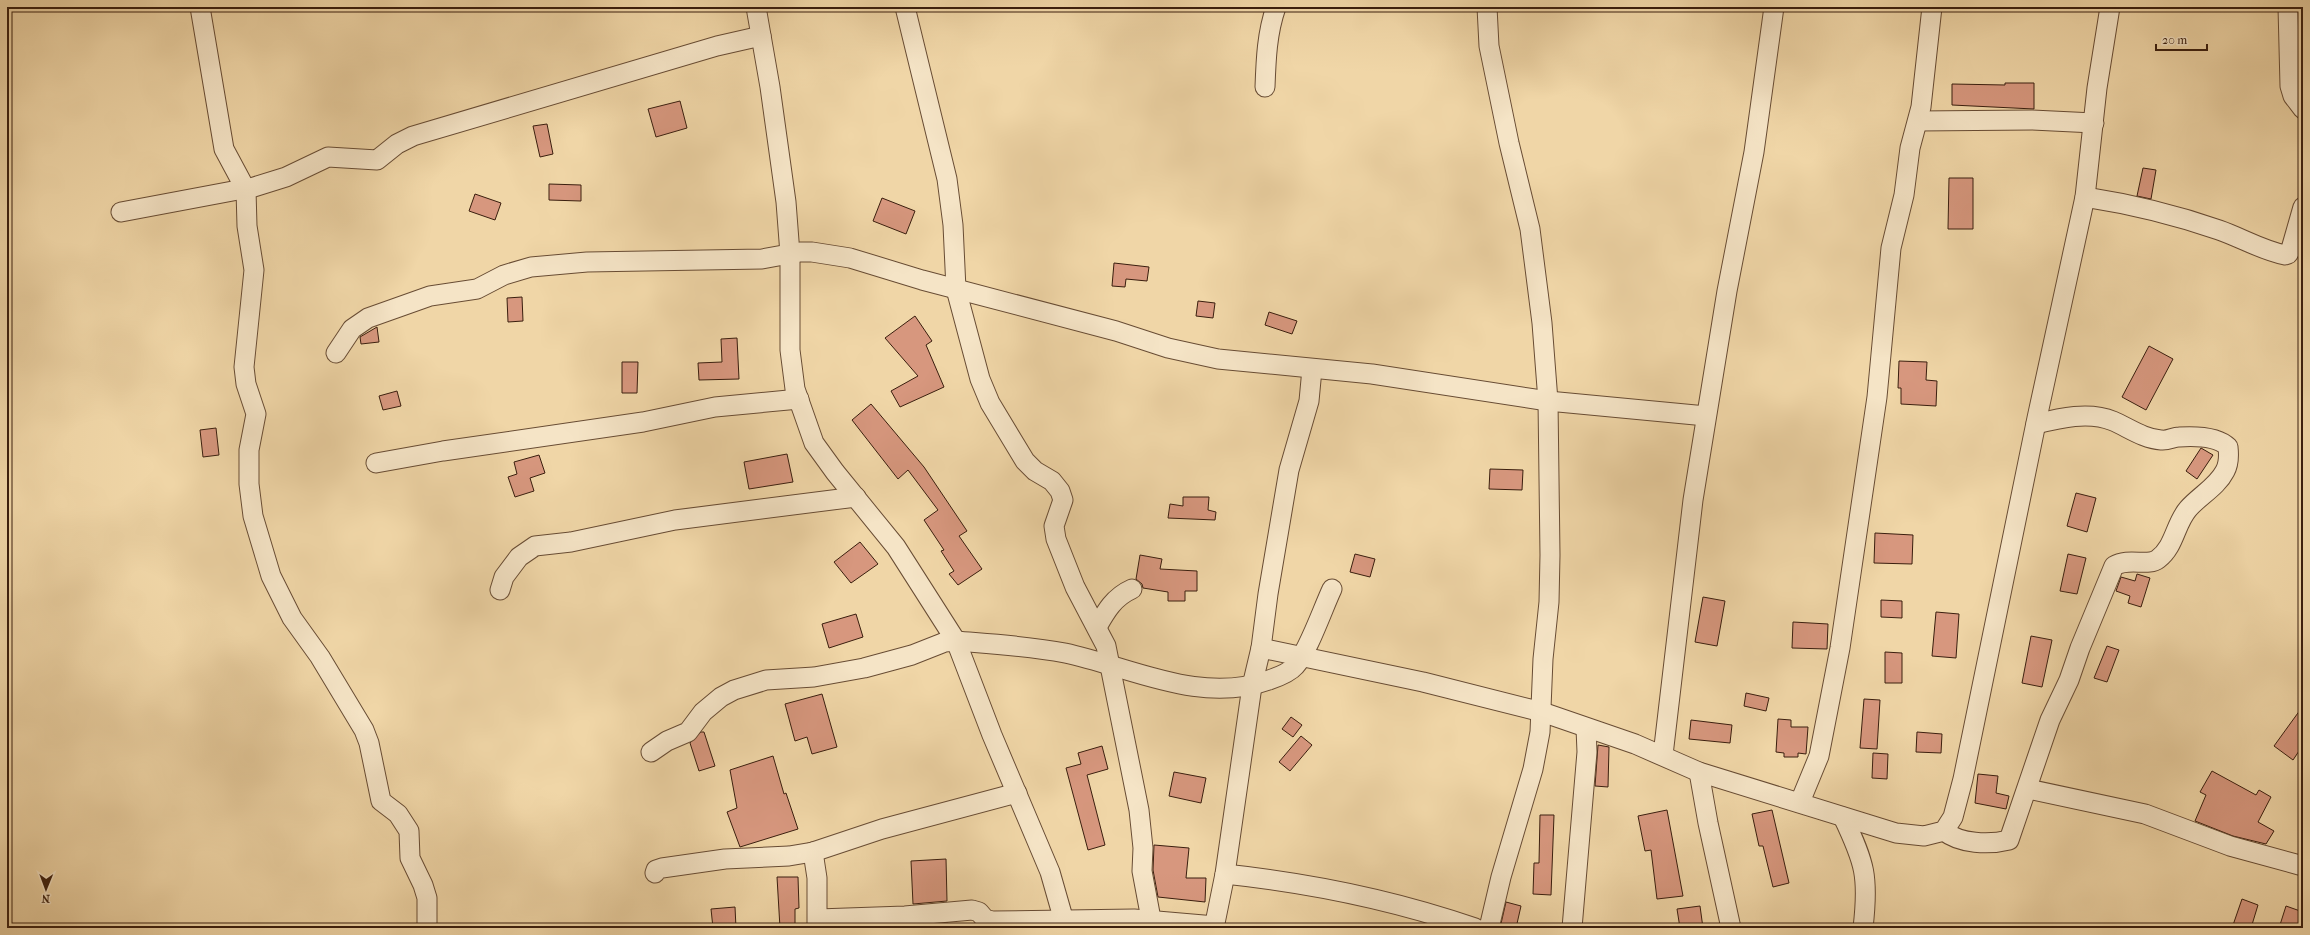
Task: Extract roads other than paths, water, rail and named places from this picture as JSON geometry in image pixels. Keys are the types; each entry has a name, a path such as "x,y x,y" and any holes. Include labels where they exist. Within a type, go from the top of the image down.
{"street":[{"path":"200,7 224,149 246,190 245,210 254,279 244,367 246,384 256,414 249,450 249,484 252,516 271,576 292,618 320,657 364,730 369,743 381,801 398,814 409,831 410,858 423,885 427,898 428,928"},
{"path":"756,7 786,202 790,254 790,350 792,373 799,399 814,443 835,472 896,547 956,641 992,735 1050,872 1064,921"},
{"path":"905,7 947,179 953,225 956,289 973,356 990,402 1030,467 1052,482 1060,491 1063,500 1054,526 1056,539 1075,587 1106,646 1139,810 1143,848 1142,871 1151,919"},
{"path":"1265,87 1266,52 1271,22 1276,7"},
{"path":"1487,7 1489,46 1509,143 1530,229 1548,401 1550,594 1543,659 1542,712 1533,770 1501,877 1489,928"},
{"path":"1663,755 1693,500 1727,291 1754,152 1774,7"},
{"path":"1800,802 1819,756 1840,648 1877,397 1892,242 1925,85 1932,7"},
{"path":"1261,648 1423,682 1542,712 1663,755 1699,772 1906,835 1933,835 1944,830 1953,817 1963,779 2036,424 2085,197 2110,7"},
{"path":"2288,7 2290,86 2293,96 2303,109"},
{"path":"121,212 246,190 286,177 328,157 379,160 397,144 413,136 717,46 761,36"},
{"path":"1918,121 2032,120 2094,123"},
{"path":"2085,197 2131,206 2200,224 2234,235 2259,247 2287,255 2291,249 2303,207"},
{"path":"336,353 352,329 368,318 430,296 477,290 504,275 531,267 587,262 741,260 812,252 850,258 956,289 1094,325 1190,354 1218,359 1402,378 1548,401 1706,416"},
{"path":"813,852 817,878 818,924 972,910 979,912 987,920 1022,924 1064,921 1151,919 1214,927 1225,874 1252,686 1261,648 1268,594 1290,470 1309,401 1312,369"},
{"path":"376,463 450,450 643,422 722,406 799,399"},
{"path":"1944,830 1960,840 1992,842 2009,840 2028,789 2050,720 2069,680 2080,648 2114,566 2125,561 2148,562 2158,559 2169,546 2188,509 2225,472 2229,456 2228,447 2224,442 2213,439 2179,437 2165,440 2155,439 2103,418 2072,417 2036,424"},
{"path":"500,590 504,577 519,557 535,546 571,542 675,520 856,497"},
{"path":"1097,627 1109,607 1119,596 1132,589"},
{"path":"651,752 667,741 688,732 703,712 722,697 734,690 766,680 814,677 864,668 912,655 945,642 956,641 1044,650 1082,657 1185,685 1222,688 1252,686 1287,672 1295,666 1332,589"},
{"path":"1572,928 1587,752 1586,728"},
{"path":"1699,772 1708,823 1731,928"},
{"path":"2028,789 2145,814 2230,846 2303,866"},
{"path":"655,873 662,868 718,860 789,856 813,852 882,829 1017,793"},
{"path":"1843,817 1860,850 1864,867 1866,896 1863,928"},
{"path":"1225,874 1315,886 1360,896 1475,928"}]}
